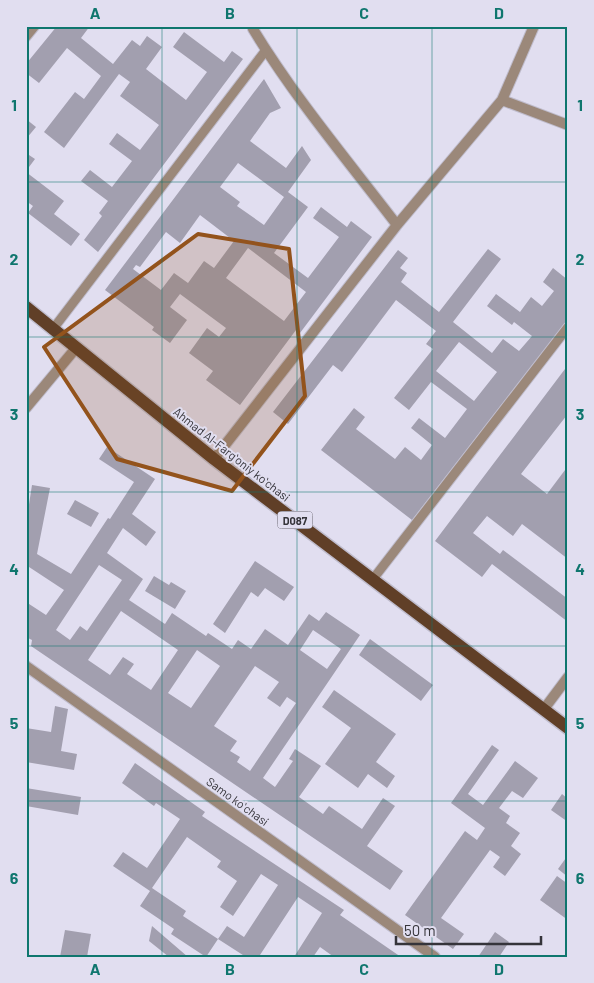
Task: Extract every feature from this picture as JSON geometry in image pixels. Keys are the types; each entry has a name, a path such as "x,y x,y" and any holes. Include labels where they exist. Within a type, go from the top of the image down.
{"main road":[{"name":"Ahmad Al-Fargʻoniy koʻchasi","path":"26,307 214,459 568,728"}],"street":[{"path":"253,26 253,29 292,89 398,225"},
{"path":"214,459 398,225 502,100 534,26"},
{"path":"502,100 568,125"},
{"path":"26,408 76,348"},
{"name":"Samo koʻchasi","path":"26,666 435,957"},
{"path":"544,710 568,677"}],"lane":[{"path":"26,37 35,26"},
{"path":"53,329 266,50"},
{"path":"373,579 568,327"}],"highlighted area":[{"path":"198,234 289,249 305,396 232,491 117,459 44,347"}],"building":[{"path":"57,26 90,26 81,38 113,64 132,40 140,46 147,36 162,47 146,69 186,100 207,72 173,47 184,32 224,62 232,51 243,59 98,252 84,240 102,216 99,213 108,201 81,181 90,170 112,187 132,161 109,144 117,133 140,150 159,125 120,96 130,82 119,74 64,148 44,132 75,92 84,99 101,76 67,48 39,83 26,73 26,64"},
{"path":"264,79 281,108 270,113 250,141 286,168 302,146 311,160 288,192 308,207 274,253 308,278 339,237 313,218 321,207 347,227 351,221 372,237 300,333 296,330 240,405 206,380 213,371 189,353 207,328 219,337 226,328 180,294 170,307 187,320 170,343 152,330 154,327 105,290","holes":["238,163 284,197 264,225 237,206 240,202 220,187","200,215 234,241 214,268 204,261 188,283 174,273 161,290 133,269 136,265 140,267 166,232 180,243","248,248 306,292 284,321 226,278"]},
{"path":"26,119 36,127 26,139"},
{"path":"26,153 35,159 26,171"},
{"path":"26,172 64,201 54,214 80,234 71,246 28,213 33,206 26,201"},
{"path":"488,249 501,259 453,322 492,353 503,339 519,351 532,336 514,322 512,325 487,306 496,294 520,312 531,297 542,306 554,291 543,282 553,268 568,280 568,319 412,520 321,450 354,408 365,417 356,429 395,459 405,447 421,460 432,445 411,428 419,418 445,438 467,409 431,382 409,410 394,398 433,349 426,344 436,331 396,300 342,372 333,365 288,424 273,412 398,250 408,258 400,268 407,273 401,282 439,312","holes":["459,342 497,372 474,401 436,371"]},
{"path":"568,365 568,416 521,474 547,494 568,466 568,559 522,524 513,536 487,516 473,533 500,554 503,550 568,599 568,622 492,564 482,577 435,541"},
{"path":"107,447 155,479 132,514 156,532 146,546 123,528 107,553 143,579 129,600 165,624 172,613 206,636 208,633 232,649 238,640 251,649 265,629 288,645 309,614 319,621 326,612 360,635 263,778 275,787 293,761 289,759 295,749 321,766 299,797 323,814 329,806 362,829 383,798 395,806 367,846 403,871 390,890 31,646 32,640 26,637 26,602 46,615 64,590 26,565 26,524 32,485 50,488 37,554 71,574 134,482 99,459","holes":["99,565 122,580 87,631 80,626 70,640 56,630","121,611 178,650 151,690 127,674 134,664 123,657 110,675 88,660","313,630 341,649 327,669 300,650","197,650 220,666 191,708 168,693","255,666 279,682 267,698 280,707 287,697 296,703 250,771 237,762 240,757 230,751 237,741 214,726"]},
{"path":"75,500 99,513 91,527 67,514"},
{"path":"255,561 294,587 284,601 265,588 258,597 251,592 225,633 213,624"},
{"path":"154,576 169,585 171,582 186,591 175,609 145,591"},
{"path":"370,639 433,685 421,701 359,655"},
{"path":"334,690 396,734 376,762 395,776 387,788 368,774 358,788 325,764 351,728 322,707"},
{"path":"55,706 68,709 61,751 77,754 74,770 26,762 26,728 51,732"},
{"path":"492,745 499,750 468,794 483,805 515,761 538,778 523,798 512,791 499,808 510,816 506,823 520,833 511,846 521,854 505,876 493,867 500,857 490,850 441,918 464,934 453,949 405,915 465,831 477,840 485,828 451,803"},
{"path":"135,763 205,812 202,816 344,910 340,915 401,957 334,957 320,947 313,957 294,957 322,913 298,897 260,955 262,957 246,957 218,939 206,957 171,934 174,929 140,906 150,891 113,866 123,852 147,868 180,819 156,803 154,806 122,783","holes":["187,837 221,861 217,867 237,881 220,907 233,916 261,874 278,885 244,937 227,926 218,939 183,916 186,911 152,888"]},
{"path":"26,788 81,797 78,815 26,806"},
{"path":"562,794 568,799 568,822 551,810"},
{"path":"568,855 568,877 558,869"},
{"path":"557,876 568,884 568,920 540,900"},
{"path":"152,926 188,957 169,957 149,941"},
{"path":"65,930 91,934 87,957 60,957"},
{"path":"495,932 509,942 499,957 478,957"}]}
